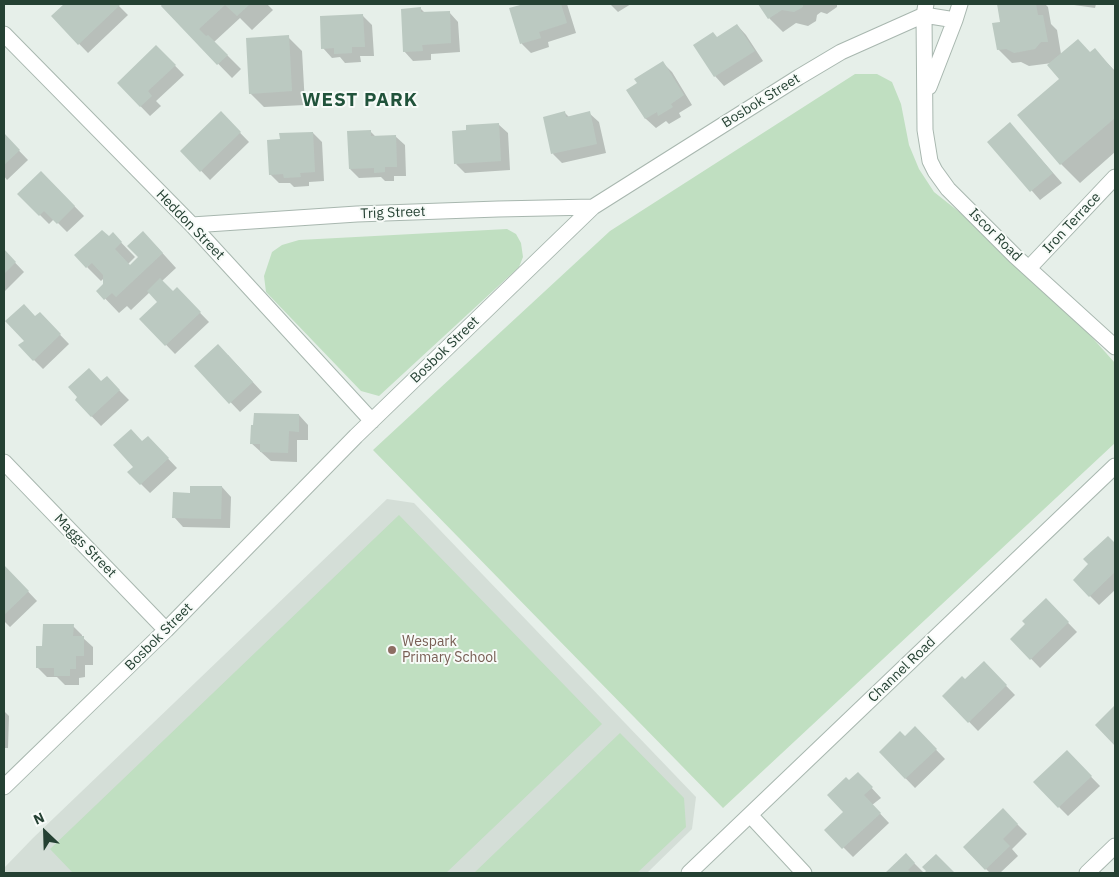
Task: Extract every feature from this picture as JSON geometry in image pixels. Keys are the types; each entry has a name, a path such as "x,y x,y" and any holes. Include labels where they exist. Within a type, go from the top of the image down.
{"street":[{"name":"Iscor Road","path":"925,96 960,4"},
{"name":"Iscor Road","path":"925,9 925,130 926,145 935,171 948,189 1029,268 1115,347"},
{"path":"925,9 955,20"},
{"name":"Bosbok Street","path":"4,787 166,630 372,421 593,207 826,60 925,9"},
{"name":"Heddon Street","path":"4,34 192,225 372,421"},
{"name":"Iron Terrace","path":"1029,268 1115,177"},
{"name":"Trig Street","path":"192,225 357,214 593,207"},
{"name":"Maggs Street","path":"4,462 166,630"},
{"name":"Channel Road","path":"689,873 1115,466"},
{"path":"750,816 804,873"},
{"path":"1087,873 1115,846"}],"shaded area":[{"name":"Wespark Primary School","path":"387,499 414,503 696,797 692,829 647,873 4,873 4,868 33,838"}],"green space":[{"path":"855,74 877,74 892,82 901,104 909,145 919,169 934,192 1029,267 1115,363 1115,443 723,808 373,450 610,231"},
{"path":"507,229 516,234 521,243 523,257 519,267 379,396 361,391 266,292 264,276 272,252 282,245 299,240"},
{"name":"Wespark Primary School","path":"399,515 602,724 446,873 73,873 50,849"},
{"path":"620,733 684,798 686,827 637,873 474,873"}],"building":[{"path":"64,4 120,5 78,45 51,16"},
{"path":"164,4 250,4 237,16 225,5 199,29 206,36 208,35 228,55 217,65 161,6"},
{"path":"524,4 561,4 567,23 539,32 541,38 520,44 509,8"},
{"path":"758,4 803,4 803,7 794,12 782,10 768,19"},
{"path":"997,4 1036,4 1038,15 1043,15 1048,42 1041,42 1035,49 1014,53 1006,49 997,50 992,23 1000,22"},
{"path":"421,7 421,12 450,11 451,43 422,45 423,51 403,52 401,9"},
{"path":"363,14 365,47 352,47 352,53 334,54 334,48 321,49 320,16"},
{"path":"737,24 755,51 714,77 693,45 713,32 717,37"},
{"path":"289,35 292,91 249,94 246,38"},
{"path":"1078,39 1090,52 1095,48 1115,72 1115,118 1060,165 1017,115 1059,79 1047,65"},
{"path":"156,45 176,65 148,91 152,96 140,107 117,83"},
{"path":"663,61 684,95 671,104 673,107 658,116 657,112 645,119 626,90 637,83 634,79"},
{"path":"221,111 241,132 200,172 180,151"},
{"path":"565,111 566,117 590,111 597,144 551,154 543,117"},
{"path":"1010,122 1053,173 1030,192 987,142"},
{"path":"499,123 501,161 454,164 452,131 466,130 466,125"},
{"path":"371,130 371,136 396,135 397,167 385,167 385,172 374,173 374,168 349,169 347,131"},
{"path":"313,132 315,172 300,173 301,177 284,178 283,174 269,175 267,140 280,139 279,133"},
{"path":"4,133 20,150 4,165"},
{"path":"41,171 75,206 57,224 44,211 39,216 17,194"},
{"path":"102,230 109,236 113,232 122,242 115,249 130,265 138,257 127,246 143,231 163,253 116,297 112,293 104,300 96,291 103,284 103,275 92,263 86,268 74,255"},
{"path":"4,249 16,262 4,274"},
{"path":"160,278 173,291 177,287 201,312 165,346 139,319 157,302 147,291"},
{"path":"24,304 35,316 40,312 61,334 33,361 18,345 24,341 5,321"},
{"path":"218,344 253,382 229,404 194,366"},
{"path":"89,368 101,381 107,376 120,390 91,417 75,400 77,397 68,387"},
{"path":"254,413 299,414 299,432 289,431 288,453 260,452 260,444 250,444"},
{"path":"131,429 142,441 148,436 169,458 140,485 127,472 133,467 113,445"},
{"path":"190,486 222,486 221,519 172,518 173,492 190,493"},
{"path":"1108,536 1115,543 1115,572 1089,597 1073,580 1088,564 1083,559"},
{"path":"4,565 29,591 4,615"},
{"path":"1046,598 1069,622 1030,660 1010,639 1025,624 1022,621"},
{"path":"43,624 74,624 73,636 84,636 84,656 76,656 76,669 70,669 70,676 54,676 54,668 36,668 36,646 42,646"},
{"path":"984,661 1007,685 968,723 942,696 962,676 965,679"},
{"path":"1115,705 1115,746 1095,725"},
{"path":"915,726 937,749 905,779 879,752 900,731 905,736"},
{"path":"1067,750 1092,776 1058,808 1033,782"},
{"path":"858,772 873,787 864,795 881,813 842,849 824,830 843,812 827,795 846,777 849,780"},
{"path":"1003,808 1018,824 1003,839 1010,846 985,870 963,847"},
{"path":"906,853 915,863 908,870 911,873 885,873"},
{"path":"936,854 955,873 924,873 926,871 922,867"}],"place":[{"name":"Wespark Primary School","path":"392,650"}],"district":[{"name":"WEST PARK","path":"360,101"}]}
